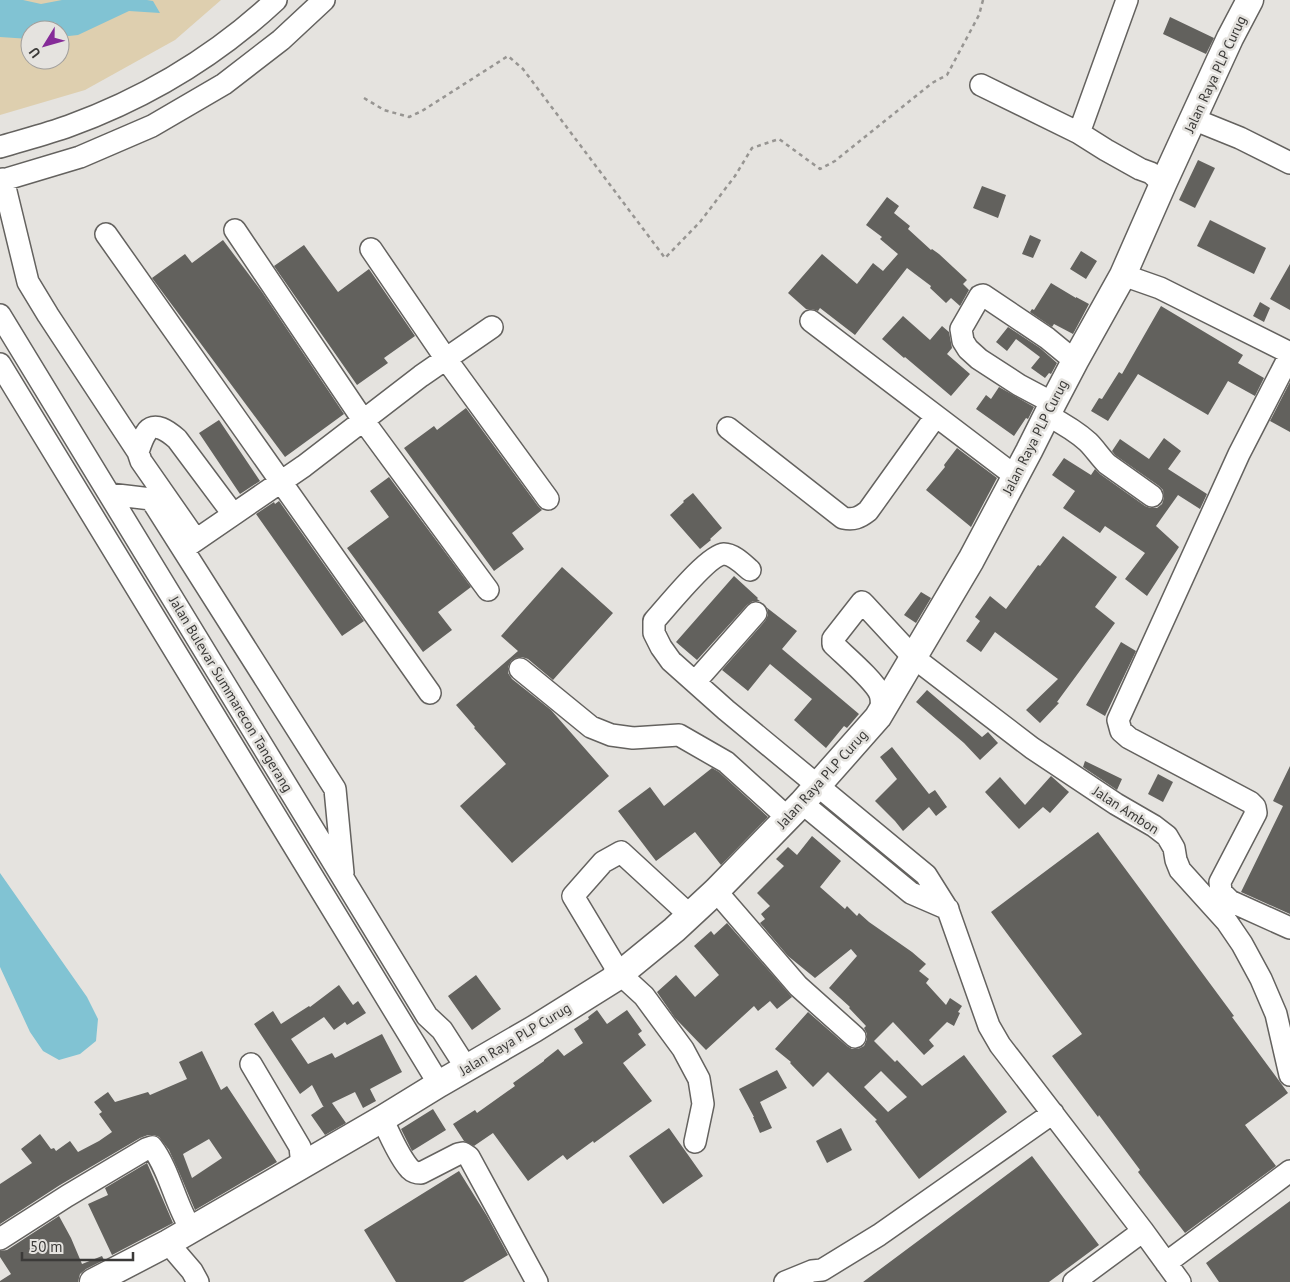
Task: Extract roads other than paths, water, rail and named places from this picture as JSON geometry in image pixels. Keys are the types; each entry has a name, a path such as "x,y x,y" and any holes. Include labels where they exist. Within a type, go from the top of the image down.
{"main road":[{"name":"Jalan Raya PLP Curug","path":"92,1282 123,1275 190,1229 467,1069 617,976 674,930 716,891 802,802 878,717 971,560 1075,361 1123,275 1230,38 1250,0"}],"street":[{"path":"0,147 69,126 138,97 206,57 260,15 276,0"},
{"path":"324,0 281,40 224,84 152,126 80,156 2,180 28,282 138,452 142,462 335,789 344,880"},
{"path":"1079,133 1127,0"},
{"path":"981,85 1079,133 1140,169 1151,173 1163,184"},
{"path":"1193,120 1240,138 1290,163"},
{"path":"236,230 363,420 488,590"},
{"path":"106,234 430,693"},
{"path":"371,249 446,359 548,499"},
{"path":"1123,275 1160,288 1290,354 1239,454 1118,720 1121,731 1128,738 1250,802 1255,807 1256,813 1220,882 1221,892 1230,901 1290,928"},
{"path":"1075,361 1047,338 983,295 980,296 961,329 968,349 979,359 1019,384 1089,443 1107,464 1152,496"},
{"name":"Jalan Bulevar Summarecon Tangerang","path":"0,315 427,1016 442,1030 467,1069"},
{"path":"811,321 1015,476"},
{"path":"190,544 282,482 421,376 492,327"},
{"name":"Jalan Bulevar Summarecon Tangerang","path":"0,364 439,1084"},
{"path":"36,422 58,409"},
{"path":"728,428 843,518 852,520 861,517 868,511 936,416"},
{"path":"138,452 146,432 161,428 168,431 177,439 233,514"},
{"path":"110,494 151,499 190,544"},
{"path":"750,570 732,556 724,554 717,556 705,565 654,621 654,633 671,662 695,682 802,802"},
{"name":"Jalan Ambon","path":"882,710 878,689 833,644 833,638 862,602 913,657 1032,748 1167,836 1174,848 1180,870 1227,922 1242,944 1261,979 1276,1014 1290,1075"},
{"path":"695,682 756,613"},
{"path":"520,669 591,727 611,735 633,738 679,735 802,802 926,875 948,910 989,1026 1000,1046 1053,1113 1180,1282"},
{"path":"221,726 243,713"},
{"path":"686,919 683,909 621,852 603,862 573,896 614,966 617,976 644,996 683,1050 699,1079 703,1104 695,1142"},
{"path":"716,891 798,986 855,1038"},
{"path":"406,1030 427,1016"},
{"path":"251,1064 300,1147 302,1165"},
{"path":"785,1282 812,1271 822,1270 879,1235 1053,1113"},
{"path":"382,1119 399,1152 410,1169 415,1173 421,1173 458,1154 464,1153 469,1157 537,1282"},
{"path":"0,1239 67,1196 149,1148 154,1149 190,1229"},
{"path":"1166,1262 1290,1171"},
{"path":"1074,1282 1143,1231"},
{"path":"168,1243 192,1271 198,1282"}],"water":[{"path":"0,0 23,0 41,4 62,0 147,0 153,1 160,13 129,11 78,35 70,36 70,20 20,20 20,38 0,37"},
{"path":"0,873 87,997 98,1019 96,1041 80,1054 59,1060 43,1051 30,1032 0,967"}]}
